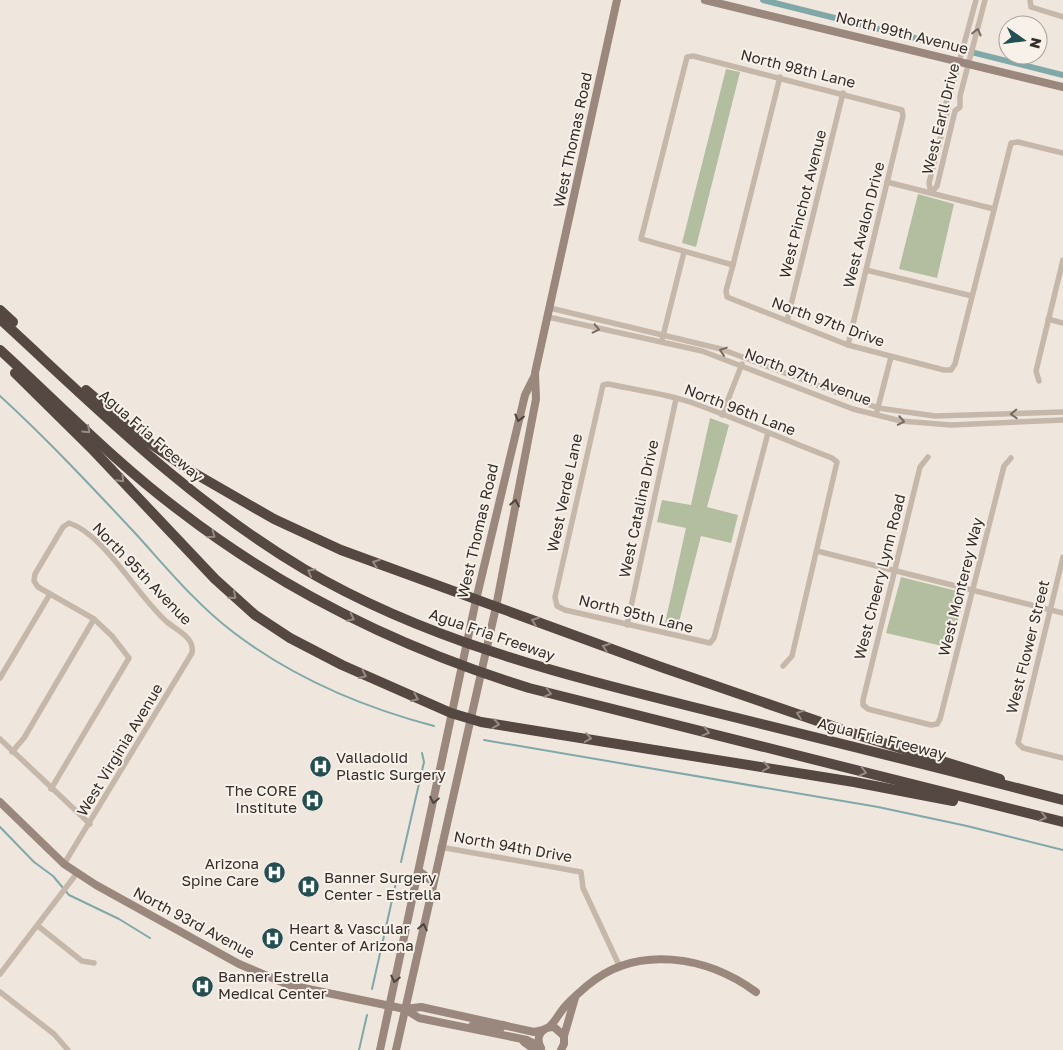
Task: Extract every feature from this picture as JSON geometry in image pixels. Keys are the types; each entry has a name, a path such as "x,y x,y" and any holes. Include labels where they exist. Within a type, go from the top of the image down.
{"highway":[{"path":"0,310 121,420 194,473 244,503 324,543 676,672 862,736 987,774 1028,791"},
{"name":"Agua Fria Freeway","path":"0,319 133,444 220,514 323,579 382,609 450,638 507,658 597,683 1063,800"},
{"path":"0,350 144,482 212,535 316,600 387,636 445,660 501,680 1063,822"},
{"path":"0,358 94,451 228,592 256,615 290,638 342,665 451,713 470,719 878,786 982,808 1023,812"}],"main road":[{"name":"West Thomas Road","path":"396,1050 440,847 496,607 536,399 536,373 617,0"},
{"name":"North 99th Avenue","path":"705,0 964,62 1063,88"},
{"name":"West Thomas Road","path":"380,1050 476,600 525,395 536,373"},
{"name":"North 93rd Avenue","path":"0,802 64,864 221,954 272,979 309,990 405,1009 419,1018 532,1041 540,1049"},
{"path":"419,871 433,882"},
{"path":"540,1049 538,1038 564,1007 594,980 619,966 654,958 687,962 724,972 756,992"},
{"path":"561,1050 575,998"},
{"name":"North 93rd Avenue","path":"405,1009 421,1007 534,1032 546,1029"},
{"path":"457,1027 474,1026 500,1029 503,1025"},
{"path":"546,1029 558,1029 564,1036"}],"street":[{"name":"West Earll Drive","path":"931,193 937,186 955,111 960,107 964,62 976,0"},
{"name":"West Earll Drive","path":"931,193 929,183 948,109 946,103 964,62 985,0"},
{"path":"1030,3 1063,17"},
{"name":"North 98th Lane","path":"684,252 641,240 676,93 687,57 693,56 780,77 902,110"},
{"path":"661,343 684,252 733,264 780,77"},
{"name":"West Pinchot Avenue","path":"787,321 844,93"},
{"path":"948,109 955,111"},
{"name":"West Avalon Drive","path":"848,346 888,182 903,116 902,110"},
{"path":"866,270 972,296 1011,143 1018,142 1063,153"},
{"path":"888,182 994,209"},
{"path":"1039,381 1036,371 1063,260"},
{"name":"North 97th Drive","path":"733,264 726,291 727,297 848,346 944,370 951,370 955,364 972,296"},
{"name":"North 97th Avenue","path":"550,308 721,349 878,408 935,416 1063,412"},
{"name":"North 97th Avenue","path":"548,317 702,351 853,409 910,422 951,425 1063,420"},
{"path":"1048,320 1063,323"},
{"path":"876,415 891,357"},
{"path":"722,415 745,358"},
{"name":"North 96th Lane","path":"603,385 608,384 676,399 722,415 837,462 817,551"},
{"name":"West Verde Lane","path":"557,606 555,597 603,385"},
{"name":"West Catalina Drive","path":"627,625 676,399"},
{"name":"North 95th Lane","path":"557,606 627,625 710,643 714,638 768,433"},
{"name":"West Cheery Lynn Road","path":"928,457 920,467 863,705 868,709 937,724"},
{"name":"West Monterey Way","path":"937,724 1004,466 1011,458"},
{"name":"North 95th Avenue","path":"50,594 34,581 35,574 63,527 69,523 90,534 166,621 190,640 193,646"},
{"path":"783,666 792,656 817,551 1063,613"},
{"name":"West Flower Street","path":"1063,557 1018,743 1023,748 1063,758"},
{"path":"0,678 50,594 94,619 112,636 129,658 51,789"},
{"path":"12,752 24,738 94,619"},
{"name":"West Virginia Avenue","path":"64,864 192,653 193,646"},
{"path":"0,739 90,824"},
{"name":"North 94th Drive","path":"440,847 581,872 583,888 619,966"},
{"path":"0,974 78,873"},
{"path":"38,926 82,961 94,963"},
{"path":"0,992 54,1034 68,1050"}],"green space":[{"path":"726,69 740,72 696,247 682,243"},
{"path":"918,194 954,204 937,278 899,269"},
{"path":"710,418 729,425 707,507 738,515 731,543 701,536 678,626 665,623 686,528 657,522 662,500 691,505"},
{"path":"901,577 965,593 951,648 886,633"}],"waterway":[{"path":"763,0 1063,75"},
{"path":"0,396 85,480 194,597 233,632 279,663 329,689 381,710 434,726"},
{"path":"484,740 878,807 967,826 1063,850"},
{"path":"401,862 424,762 422,753"},
{"path":"0,827 34,862 53,876 69,895 119,919 150,938"},
{"path":"372,989 397,878"},
{"path":"359,1050 367,1015"}],"place":[{"name":"Valladolid Plastic Surgery","path":"320,767"},
{"name":"The CORE Institute","path":"313,800"},
{"name":"Arizona Spine Care","path":"275,873"},
{"name":"Banner Surgery Center - Estrella","path":"308,887"},
{"name":"Heart & Vascular Center of Arizona","path":"273,938"},
{"name":"Banner Estrella Medical Center","path":"202,986"}]}
